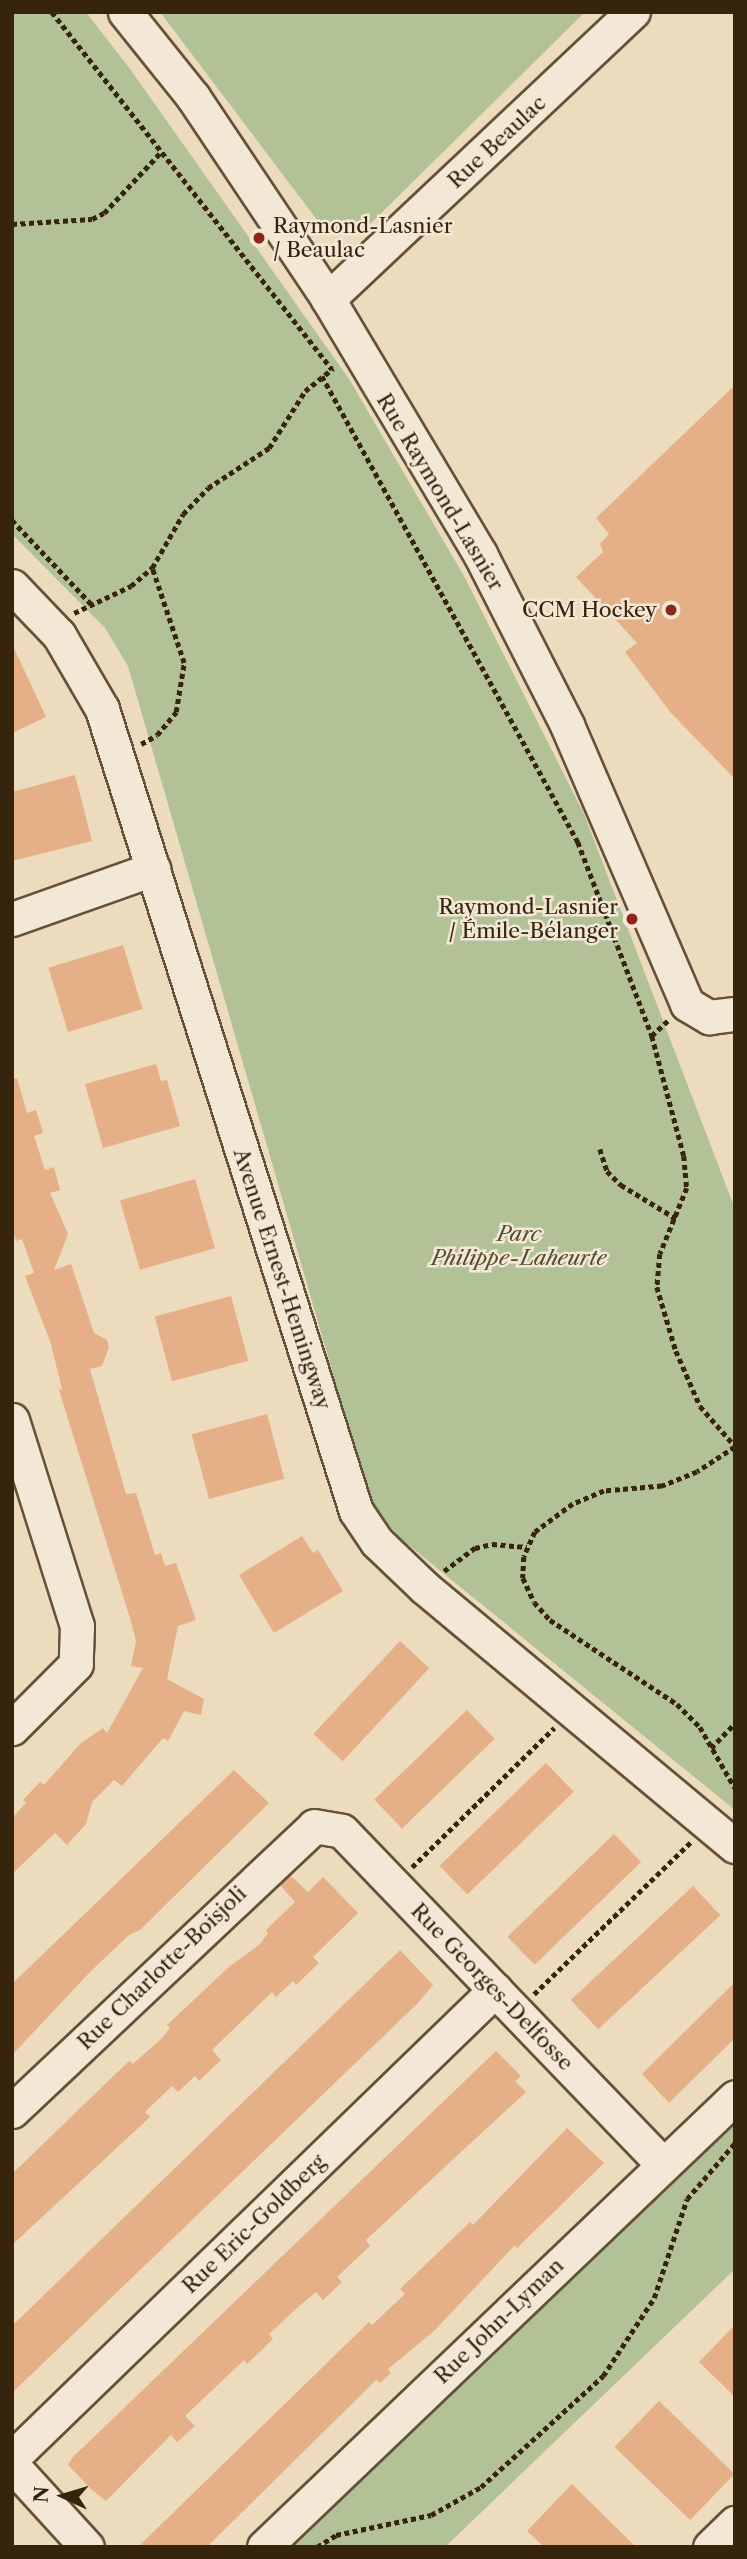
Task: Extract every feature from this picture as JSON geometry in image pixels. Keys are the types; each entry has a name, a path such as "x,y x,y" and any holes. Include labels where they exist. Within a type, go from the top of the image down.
{"street":[{"name":"Rue Raymond-Lasnier","path":"125,12 194,97 328,299 343,359 480,554 561,713 687,1004"},
{"name":"Rue Beaulac","path":"328,299 634,12"},
{"name":"Avenue Ernest-Hemingway","path":"12,586 59,635 102,709 356,1511 377,1542 425,1588 735,1846"},
{"path":"12,919 153,869"},
{"path":"687,1004 709,1017 733,1015"},
{"path":"12,1420 77,1626 76,1664 12,1728"},
{"name":"Rue Georges-Delfosse","path":"314,1826 342,1831 663,2164"},
{"name":"Rue Charlotte-Boisjoli","path":"12,2110 314,1826"},
{"name":"Rue Eric-Goldberg","path":"12,2458 495,1990"},
{"name":"Rue John-Lyman","path":"264,2547 735,2097"},
{"path":"12,2465 87,2547"},
{"path":"710,2547 735,2523"}],"path":[{"path":"52,12 161,152 343,359 305,391 269,448 208,488 183,514 152,568 131,586 71,615 59,635"},
{"path":"12,224 92,219 104,213 161,152"},
{"path":"322,376 578,842 652,1036 684,1156 687,1188 677,1219 660,1254 657,1287 676,1351 700,1406 735,1446 697,1472 662,1486 604,1491 573,1504 536,1532 527,1547 523,1578 534,1602 550,1620 677,1704 700,1727 735,1788"},
{"path":"12,520 92,605"},
{"path":"138,745 157,735 176,712 183,685 179,640 152,568"},
{"path":"652,1036 687,1004"},
{"path":"600,1149 607,1171 621,1185 677,1219"},
{"path":"425,1588 475,1548 492,1544 527,1547"},
{"path":"417,1862 572,1711"},
{"path":"711,1748 735,1723"},
{"path":"539,1988 709,1824"},
{"path":"317,2547 335,2535 431,2515 481,2487 603,2376 654,2298 687,2199 735,2144"}],"green space":[{"name":"Parc Philippe-Laheurte","path":"12,12 86,12 130,69 349,379 464,576 584,814 735,1209 735,1810 400,1538 371,1505 128,666 105,628 12,534"},
{"path":"160,12 585,12 360,234 327,233"},
{"path":"735,2099 735,2269 445,2547 264,2547"}],"building":[{"name":"CCM Hockey","path":"735,385 735,779 671,713 625,652 637,643 576,577 603,552 600,544 609,534 596,518"},
{"path":"12,644 46,717 12,733"},
{"path":"75,775 92,841 12,861 12,792"},
{"path":"123,945 143,1009 68,1032 48,968"},
{"path":"156,1064 161,1081 167,1080 180,1126 103,1148 85,1084"},
{"path":"17,1078 27,1113 36,1110 43,1133 34,1136 45,1170 54,1167 60,1190 50,1193 68,1234 54,1270 71,1264 94,1333 107,1340 109,1347 102,1366 90,1369 126,1494 136,1493 155,1555 161,1553 165,1566 176,1563 196,1620 178,1626 167,1679 204,1699 201,1715 184,1711 168,1741 163,1738 122,1786 114,1780 92,1802 86,1824 67,1845 55,1833 12,1874 12,1818 26,1803 23,1800 40,1782 44,1785 81,1743 103,1728 107,1733 143,1668 131,1666 136,1641 130,1618 59,1390 62,1389 50,1341 25,1276 34,1273 22,1239 16,1241 12,1229 12,1079"},
{"path":"195,1179 215,1248 140,1270 120,1200"},
{"path":"231,1296 248,1361 172,1381 155,1316"},
{"path":"267,1414 284,1479 209,1499 192,1434"},
{"path":"302,1536 313,1553 318,1550 343,1591 274,1633 239,1575"},
{"path":"400,1641 429,1668 343,1761 313,1734"},
{"path":"467,1710 495,1739 402,1828 374,1800"},
{"path":"546,1763 574,1792 467,1895 440,1866"},
{"path":"234,1770 269,1803 140,1930 129,1935 92,1970 12,2055 12,1984"},
{"path":"614,1834 641,1862 535,1965 508,1937"},
{"path":"290,1875 308,1892 323,1877 358,1913 313,1957 319,1963 296,1985 293,1981 276,1997 272,1992 212,2050 221,2060 199,2081 195,2076 178,2092 172,2086 145,2112 150,2117 12,2245 12,2174 129,2061 133,2064 160,2040 170,2028 167,2025 230,1966 259,1945 268,1933 266,1930 295,1902 280,1885"},
{"path":"693,1886 720,1915 598,2029 571,2000"},
{"path":"400,1950 433,1985 418,2003 12,2393 12,2326"},
{"path":"735,1982 735,2038 669,2103 642,2074"},
{"path":"496,2051 521,2076 515,2081 526,2092 366,2240 370,2246 337,2277 342,2282 323,2300 316,2292 297,2308 269,2334 273,2339 247,2364 244,2360 185,2416 195,2426 177,2442 171,2435 106,2501 92,2490 68,2465 73,2457"},
{"path":"567,2128 604,2163 517,2248 515,2245 434,2331 388,2369 391,2373 380,2383 376,2380 207,2547 138,2547 369,2322 372,2325 405,2294 400,2289 470,2222 473,2225"},
{"path":"735,2325 735,2397 699,2362"},
{"path":"659,2401 735,2474 690,2520 615,2447"},
{"path":"572,2484 636,2547 544,2547 527,2531"}],"place":[{"name":"Raymond-Lasnier / Beaulac","path":"259,238"},
{"name":"CCM Hockey","path":"671,610"},
{"name":"Raymond-Lasnier / Émile-Bélanger","path":"632,919"}]}
